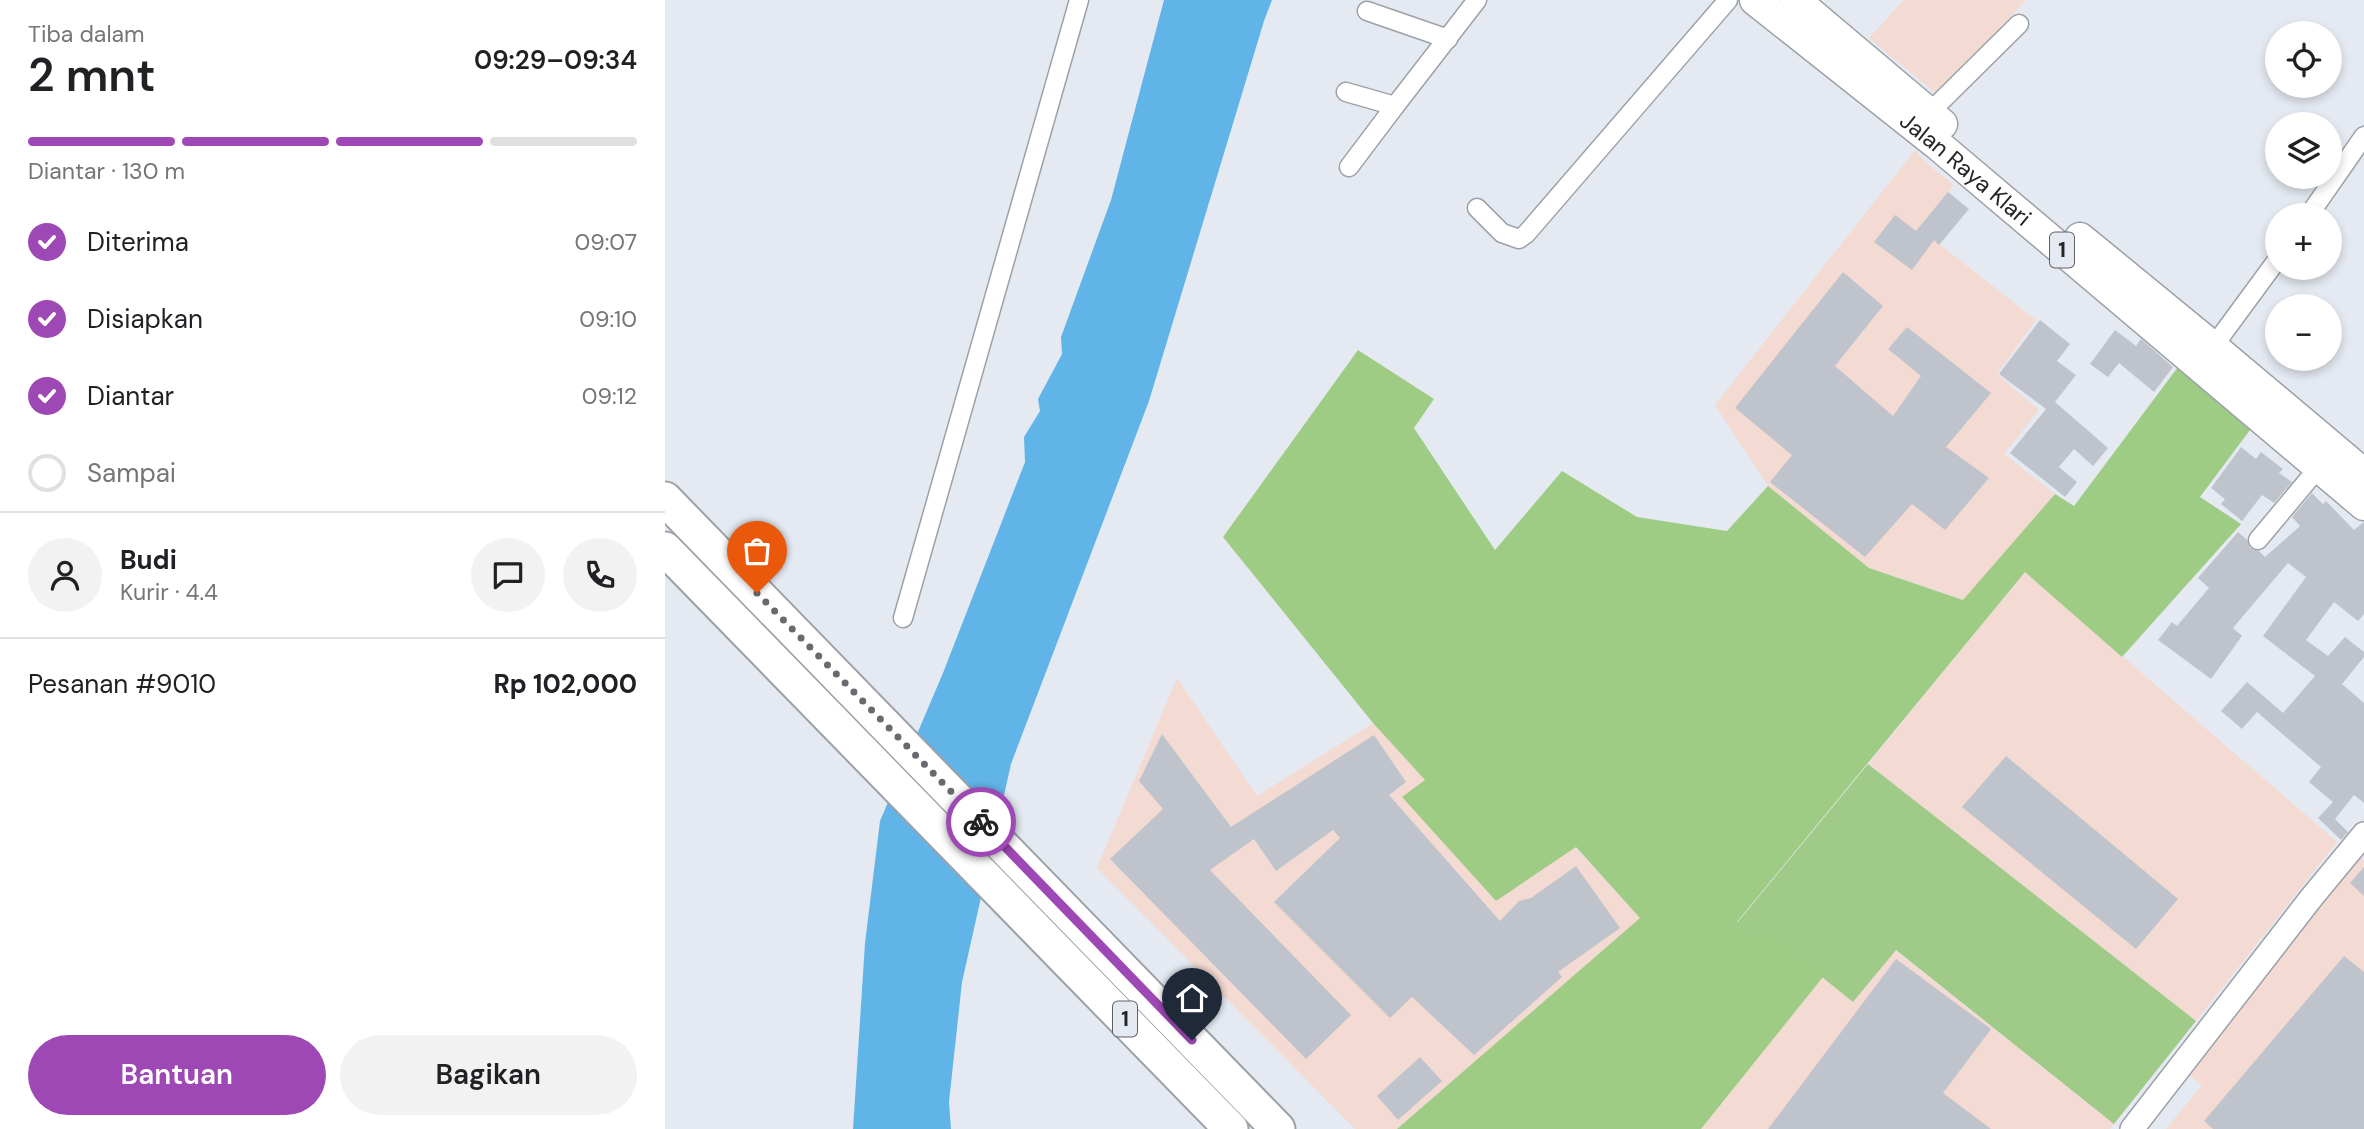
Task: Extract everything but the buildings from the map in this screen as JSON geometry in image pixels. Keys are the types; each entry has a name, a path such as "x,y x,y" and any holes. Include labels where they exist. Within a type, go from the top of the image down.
{"highway":[{"name":"Jalan Raya Klari","path":"1755,0 1937,145 2364,505"},
{"name":"Jalan Raya Klari","path":"1795,0 2364,474"},
{"name":"1","path":"665,499 1278,1129"},
{"name":"1","path":"665,549 1231,1129"},
{"path":"1211,1059 1290,1129"}],"street":[{"path":"903,618 1079,0"},
{"path":"1349,167 1477,0"},
{"path":"1477,208 1502,233 1519,239 1527,234 1728,0"},
{"path":"1367,11 1448,39"},
{"path":"1929,113 2019,24"},
{"path":"1346,92 1395,106"},
{"path":"2317,203 2364,136"},
{"path":"2213,346 2265,276"},
{"path":"2258,540 2319,467"},
{"path":"2132,1129 2364,834"}],"shaded area":[{"path":"1904,0 2026,0 1939,96 1869,38"},
{"path":"1915,150 1925,162 1954,185 1919,228 2036,320 1997,374 2039,410 2004,454 2055,494 1964,600 1869,568 1768,486 1715,405"},
{"path":"2025,572 2337,842 2196,1021 1868,764"},
{"path":"1177,678 1257,796 1373,723 1425,780 1403,797 1496,901 1575,847 1641,918 1397,1129 1355,1129 1097,868"},
{"path":"2357,856 2364,861 2364,1129 2166,1129 2202,1085 2185,1072"},
{"path":"1895,950 2114,1124 2110,1129 1701,1129 1823,977 1853,1002"}],"green space":[{"path":"1358,350 1434,399 1414,428 1495,550 1562,471 1637,517 1727,531 1768,486 1869,568 1963,600 2055,494 2074,506 2178,367 2250,430 2200,497 2241,524 2122,657 2025,572 1737,922 1757,937 1766,931 1823,977 1701,1129 1397,1129 1640,918 1576,847 1496,901 1402,797 1425,780 1373,723 1223,537"},
{"path":"1868,764 2196,1021 2114,1124 1896,950 1853,1002 1766,932 1757,938 1737,923"}],"water":[{"path":"1164,0 1272,0 1149,401 1011,764 962,982 949,1102 951,1129 853,1129 865,943 880,821 943,673 1025,462 1024,437 1040,411 1038,399 1062,354 1061,337 1111,200"}],"way so far":[{"path":"757,593 981,822"}],"route":[{"path":"981,822 1192,1040"}]}
